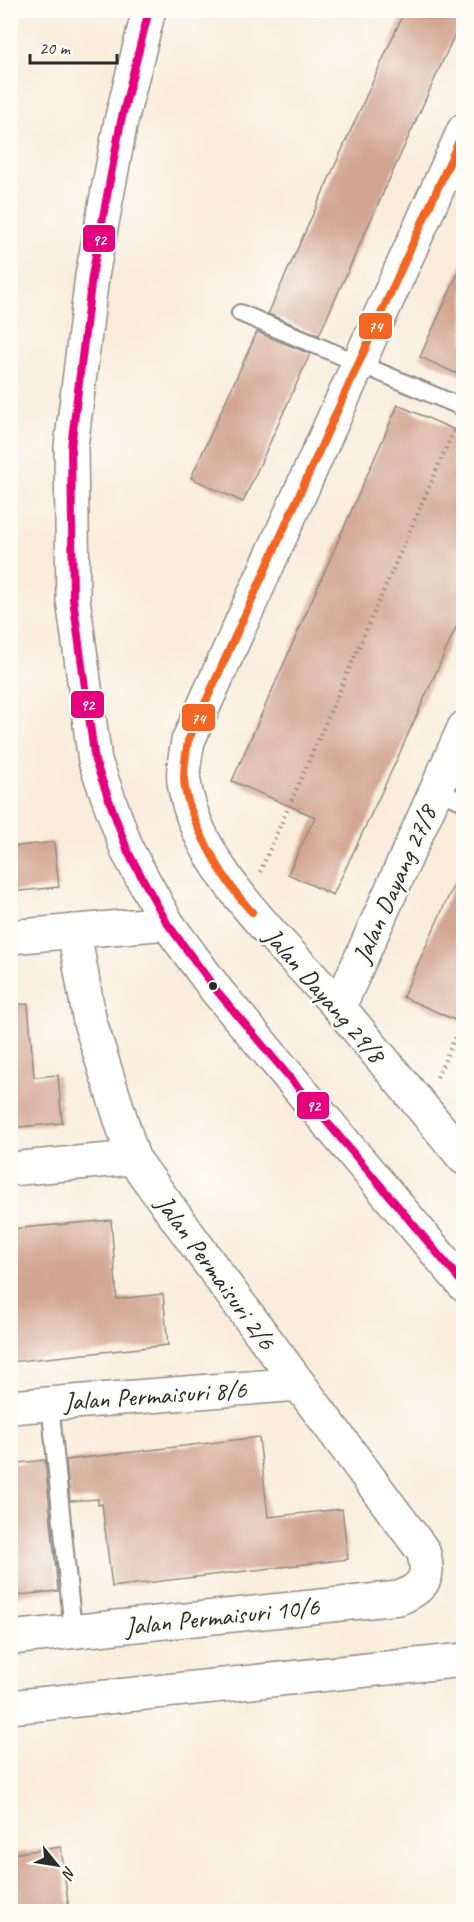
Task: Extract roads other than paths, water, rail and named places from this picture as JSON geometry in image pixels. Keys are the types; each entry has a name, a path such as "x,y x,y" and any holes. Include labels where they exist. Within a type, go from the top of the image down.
{"street":[{"path":"149,10 121,121 90,287 71,447 73,599 95,761 128,852 167,923 217,991 464,1285"},
{"name":"Jalan Dayang 29/8","path":"464,130 188,741 184,780 190,808 210,852 246,905 339,1007 464,1158"},
{"name":"Jalan Dayang 27/8","path":"339,1007 450,796 464,728"},
{"path":"10,937 167,923"},
{"name":"Jalan Permaisuri 2/6","path":"74,931 90,1022 133,1158 423,1551 427,1565 425,1579"},
{"path":"10,1169 133,1158"},
{"name":"Jalan Permaisuri 8/6","path":"10,1407 299,1384"},
{"name":"Jalan Permaisuri 10/6","path":"10,1638 399,1598 416,1591 425,1579"},
{"path":"10,1707 464,1660"}],"lane":[{"path":"240,313 464,408"},
{"path":"50,1403 73,1631"}]}
